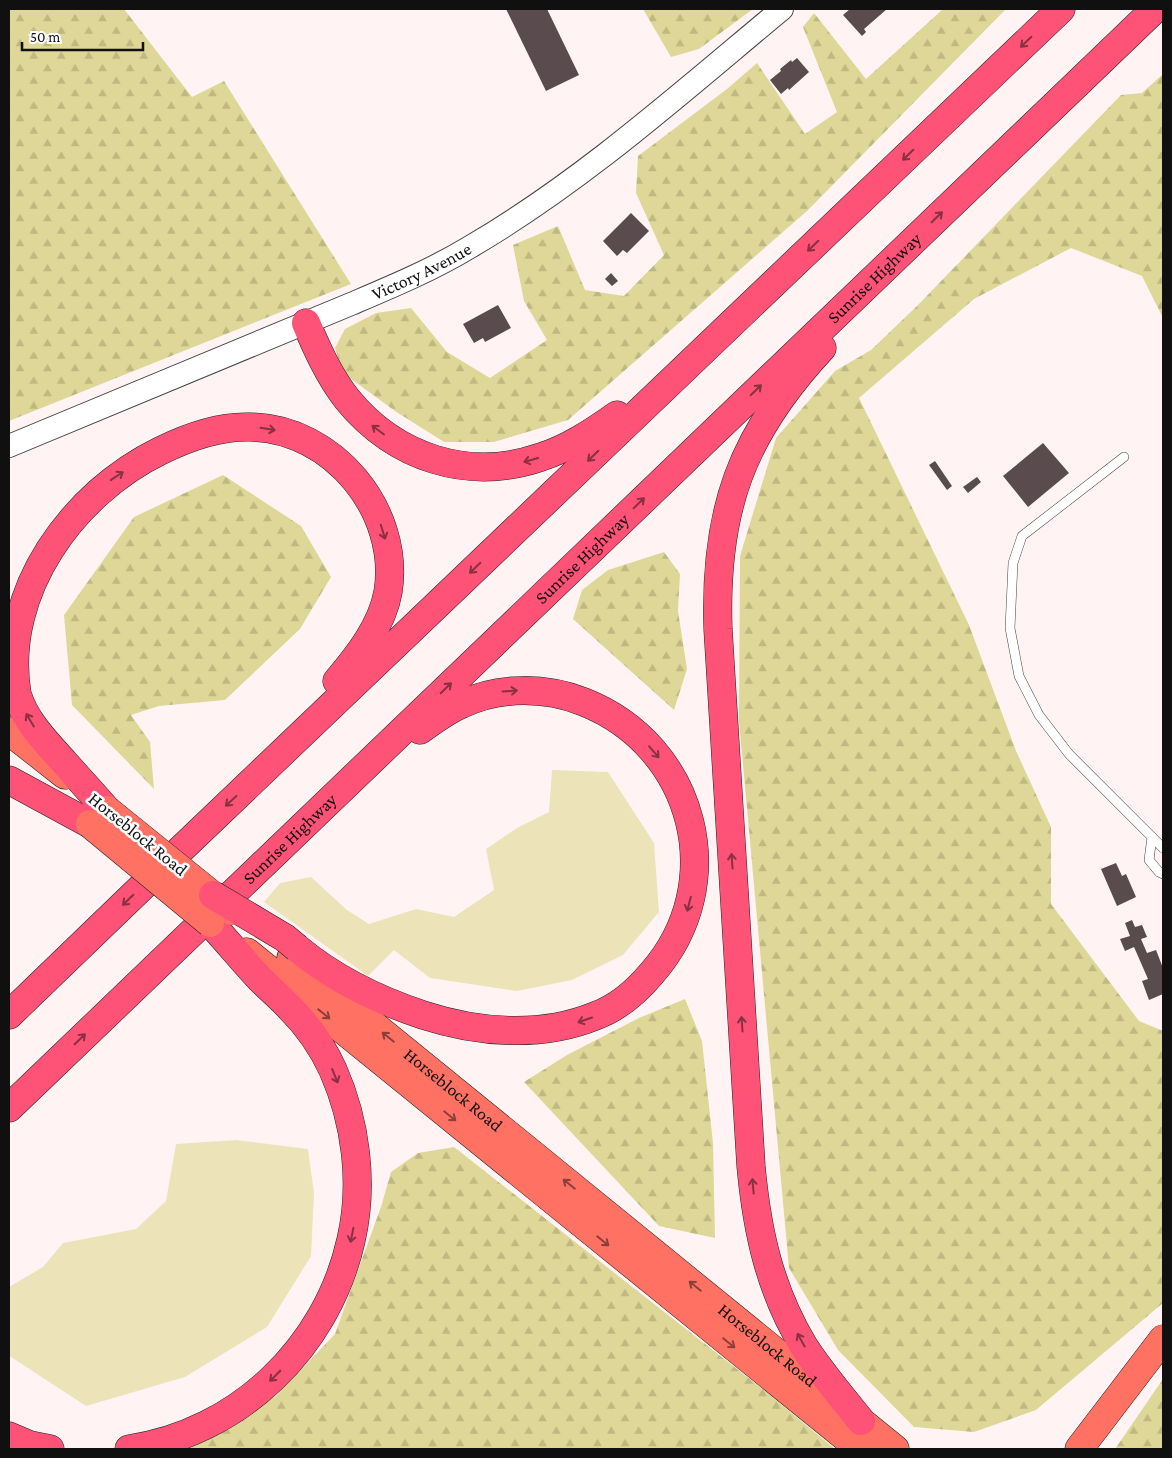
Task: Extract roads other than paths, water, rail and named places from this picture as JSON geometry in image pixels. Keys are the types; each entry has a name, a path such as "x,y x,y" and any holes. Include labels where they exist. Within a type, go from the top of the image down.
{"highway":[{"path":"9,1015 1061,9"},
{"name":"Sunrise Highway","path":"9,1108 1155,9"},
{"path":"861,1421 816,1364 796,1330 769,1268 757,1218 751,1166 719,649 717,580 720,545 729,503 747,452 760,428 775,405 796,379 846,323 909,244"},
{"path":"306,323 333,379 346,398 369,422 382,433 412,451 446,463 465,466 483,467 517,464 560,450 598,429 691,362"},
{"path":"99,817 29,721 17,694 12,664 12,630 20,597 37,563 61,527 92,495 110,480 152,454 178,442 212,431 231,428 251,427 289,433 306,440 337,460 350,472 370,500 387,548 388,592 385,605 369,639 344,673 260,774"},
{"path":"210,923 280,965 328,971 381,999 433,1018 465,1026 509,1031 556,1028 597,1016 614,1006 631,994 661,963 683,925 689,904 694,872 694,856 688,814 682,797 662,761 634,730 599,708 561,695 527,691 499,692 462,704 426,726 323,807"},
{"path":"9,780 99,817"},
{"path":"129,1449 187,1434 210,1424 234,1410 275,1378 308,1337 334,1291 344,1266 356,1214 357,1189 354,1146 348,1113 332,1068 292,1010 280,965 285,938 213,895"},
{"path":"9,1119 45,1073"},
{"path":"9,1436 50,1449"}],"main road":[{"name":"Horseblock Road","path":"9,730 210,923"},
{"name":"Horseblock Road","path":"9,767 99,817 213,895"},
{"name":"Horseblock Road","path":"280,965 896,1449"},
{"name":"Horseblock Road","path":"280,965 860,1449"},
{"path":"1080,1449 1163,1339"}],"street":[{"name":"Victory Avenue","path":"9,446 306,323 387,288 468,248 544,200 619,143 782,9"}],"lane":[{"path":"1124,457 1022,536 1013,563 1010,628 1019,676 1039,715 1069,754 1163,848"},
{"path":"1152,837 1149,860 1163,874"}]}
